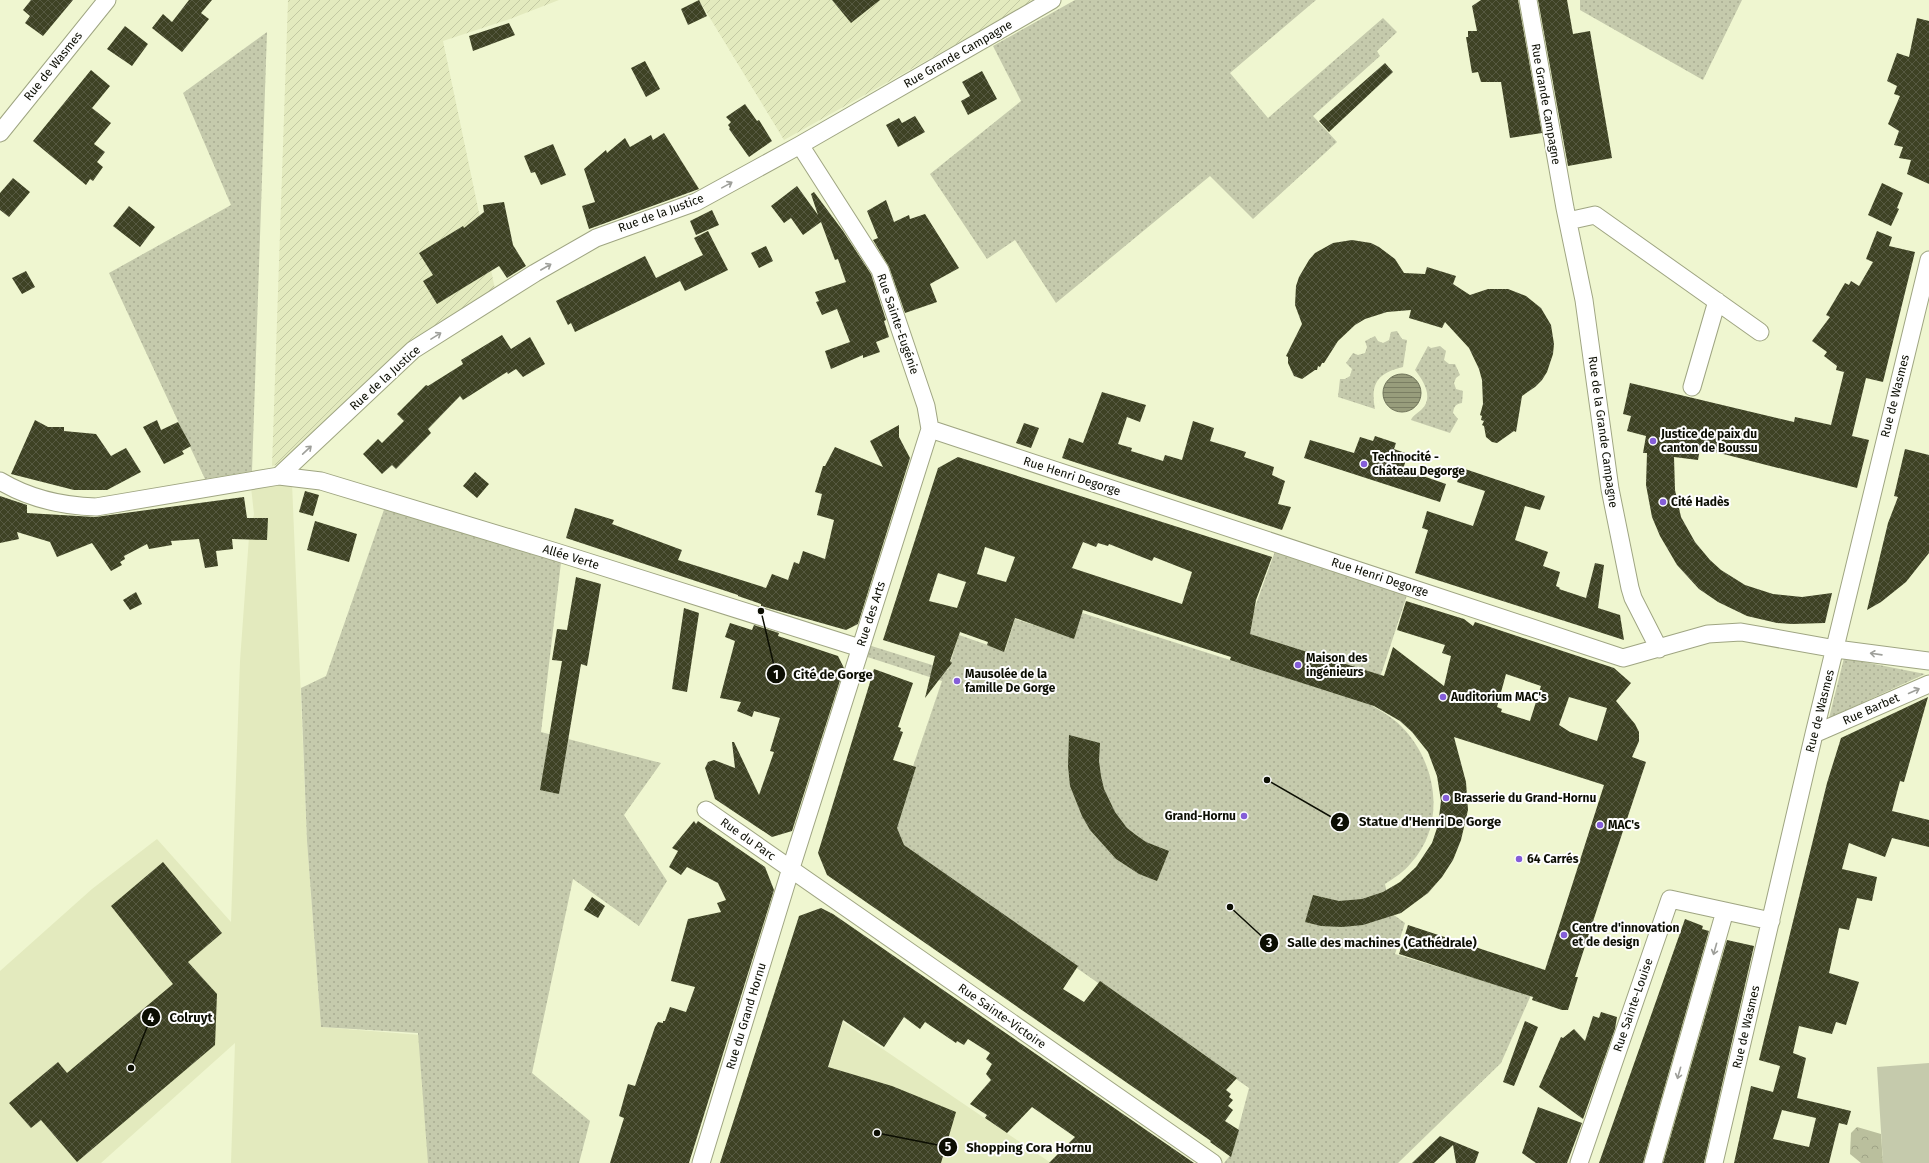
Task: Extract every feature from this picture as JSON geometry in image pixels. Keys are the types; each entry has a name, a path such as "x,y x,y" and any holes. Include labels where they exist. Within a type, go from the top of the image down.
{"street":[{"name":"Rue de Wasmes","path":"0,132 107,0"},
{"name":"Rue Grande Campagne","path":"800,145 1052,0"},
{"name":"Rue Grande Campagne","path":"1528,0 1567,215"},
{"name":"Rue Sainte-Eugénie","path":"800,145 880,270 926,406 930,429"},
{"name":"Rue de la Justice","path":"279,476 413,350 535,273 596,238 696,202 800,145"},
{"path":"1567,215 1595,215 1760,332"},
{"name":"Rue de la Grande Campagne","path":"1567,215 1584,300 1610,489 1630,588 1659,649"},
{"name":"Rue de Wasmes","path":"1714,1163 1814,734 1836,649 1929,260"},
{"path":"1692,386 1717,301"},
{"name":"Rue des Arts","path":"791,868 930,429"},
{"name":"Rue Henri Degorge","path":"930,429 1623,658 1708,634 1741,632 1836,649"},
{"path":"0,481 24,493 49,502 96,507 279,476"},
{"name":"Allée Verte","path":"279,476 321,481 556,552 860,648"},
{"path":"1836,649 1929,661"},
{"name":"Rue Barbet","path":"1814,734 1929,684"},
{"name":"Rue du Parc","path":"706,810 791,868"},
{"name":"Rue du Grand Hornu","path":"701,1163 791,868"},
{"name":"Rue Sainte-Victoire","path":"791,868 1213,1163"},
{"name":"Rue Sainte-Louise","path":"1579,1163 1670,899 1771,921"},
{"path":"1653,1163 1725,911"}],"shaded area":[{"path":"288,0 559,0 510,19 443,41 495,289 290,461 272,466"},
{"path":"699,0 1035,0 784,140"},
{"path":"1075,0 1316,0 1230,73 1268,118 1383,18 1397,32 1377,51 1380,56 1313,116 1337,142 1253,219 1210,176 1056,303 1015,240 987,259 930,174 1021,101 993,46"},
{"path":"1580,0 1742,0 1703,80 1580,10"},
{"path":"267,32 252,471 205,479 109,273 231,205 183,93"},
{"path":"1397,331 1402,339 1407,340 1403,367 1387,372 1378,380 1374,392 1375,409 1338,397 1340,379 1345,379 1350,376 1352,369 1346,363 1353,353 1358,355 1365,353 1367,347 1365,341 1375,336 1378,341 1383,343 1389,340 1391,332"},
{"path":"1428,346 1431,348 1440,346 1446,351 1444,360 1449,364 1455,364 1460,375 1456,378 1454,383 1456,389 1463,391 1462,403 1454,407 1453,413 1458,419 1450,433 1411,420 1414,415 1422,409 1427,399 1424,384 1415,370"},
{"path":"1402,374 1412,377 1418,383 1421,393 1418,403 1412,409 1402,412 1392,409 1386,403 1383,393 1386,383 1392,377"},
{"path":"292,483 307,841 321,1027 421,1035 429,1163 231,1163 235,1043 101,1163 0,1163 0,971 92,889 157,839 231,922 240,661 249,537 254,514 251,487"},
{"path":"387,501 562,554 541,732 661,763 624,815 667,881 639,926 573,879 532,1073 590,1121 579,1163 428,1163 418,1033 321,1027 307,841 301,688 326,676"},
{"path":"1278,543 1410,586 1371,705 1398,723 1413,741 1423,757 1433,793 1433,812 1430,830 1422,847 1411,863 1399,875 1385,884 1391,913 1405,923 1395,954 1531,995 1501,1063 1398,1163 1224,1163 1232,1153 1249,1088 907,850 892,828 942,681 858,654 862,643 948,670 959,635 1005,651 1015,619 1071,637 1079,612 1230,660 1240,630 1247,629"},
{"path":"1844,658 1925,674 1829,718"},
{"path":"843,1022 1051,1163 798,1163"},
{"path":"1929,1063 1929,1163 1883,1163 1877,1067"}],"green space":[{"path":"1857,1127 1881,1134 1883,1163 1861,1163 1850,1154 1851,1133"}],"building":[{"path":"31,0 73,0 43,36 25,23 30,16 23,10"},
{"path":"189,0 212,0 201,13 209,19 182,52 152,28 163,14 172,22"},
{"path":"699,0 707,16 688,25 681,9"},
{"path":"832,0 880,0 851,23"},
{"path":"1481,0 1518,0 1542,133 1510,138 1501,82 1481,82 1478,72 1472,73 1466,37 1468,37 1468,31 1477,31 1472,6"},
{"path":"1538,0 1567,0 1573,34 1590,31 1612,158 1568,166"},
{"path":"1917,18 1929,21 1929,184 1907,174 1911,160 1899,158 1903,147 1894,145 1899,131 1888,124 1900,96 1894,94 1897,86 1887,81 1897,53 1909,57"},
{"path":"509,23 515,35 473,51 469,36"},
{"path":"125,26 148,44 132,66 107,49"},
{"path":"645,61 660,89 646,97 631,68"},
{"path":"1385,63 1393,72 1329,132 1319,121"},
{"path":"91,70 110,86 92,108 111,123 94,144 105,152 97,162 103,167 93,181 90,179 86,185 33,141"},
{"path":"982,71 997,99 968,115 961,101 970,96 962,82"},
{"path":"745,104 757,121 759,120 772,141 749,157 729,129 730,128 728,125 731,122 726,117"},
{"path":"915,116 925,132 898,147 886,125 899,118 902,123"},
{"path":"664,133 699,189 589,229 582,206 595,202 584,169 606,150 607,153 625,138 630,147 651,135 653,140"},
{"path":"553,144 566,175 541,185 535,172 531,173 524,156"},
{"path":"13,178 30,192 9,217 0,210 0,193"},
{"path":"1882,183 1903,193 1897,208 1899,209 1891,226 1868,215"},
{"path":"797,186 818,215 811,194 814,192 843,231 871,274 886,320 884,321 889,337 876,342 880,352 863,358 863,355 831,369 825,351 850,342 837,309 822,315 816,302 819,301 815,292 846,282 838,259 835,260 821,222 803,235 791,218 784,223 771,206"},
{"path":"886,200 894,222 909,215 910,219 925,214 959,268 930,284 937,302 905,313 889,267 873,240 878,238 867,211"},
{"path":"504,202 513,245 526,266 507,278 499,266 437,304 423,281 433,275 419,253 463,226 464,228 484,212 483,205"},
{"path":"129,206 155,227 140,247 113,226"},
{"path":"712,210 719,225 696,235 690,221"},
{"path":"708,231 728,270 685,291 680,281 575,332 571,323 568,325 556,301 645,256 656,278 703,255 694,238"},
{"name":"Cité Hadès","path":"1877,231 1892,237 1889,246 1915,252 1883,382 1866,378 1852,436 1869,440 1857,488 1700,448 1698,460 1674,457 1675,490 1681,517 1695,542 1710,560 1721,570 1745,585 1773,594 1802,597 1832,593 1825,623 1777,623 1747,616 1718,602 1699,589 1677,565 1660,536 1652,517 1646,485 1647,453 1643,453 1646,436 1627,431 1631,416 1623,414 1630,383 1794,422 1795,417 1831,425 1844,372 1836,370 1837,366 1824,356 1827,352 1812,341 1830,317 1826,315 1845,283 1849,285 1851,281 1859,286 1873,262 1866,259"},
{"path":"1352,240 1371,243 1379,247 1395,259 1404,273 1425,274 1427,267 1456,276 1453,284 1470,295 1488,289 1508,289 1526,296 1541,308 1551,325 1554,344 1553,354 1547,372 1542,380 1522,396 1516,432 1514,431 1497,443 1492,442 1486,437 1484,426 1482,425 1484,421 1481,420 1482,416 1480,415 1483,404 1482,380 1479,369 1469,348 1445,322 1442,328 1409,318 1411,310 1387,312 1365,319 1355,325 1338,341 1324,363 1322,363 1320,367 1318,366 1317,370 1302,379 1294,376 1288,363 1288,357 1286,356 1302,324 1295,305 1296,286 1299,277 1315,253 1333,243"},
{"path":"766,246 773,261 759,268 751,253"},
{"path":"26,271 35,287 22,294 12,278"},
{"path":"502,335 511,349 530,337 545,364 523,377 516,369 508,374 507,372 463,400 460,396 428,429 431,433 396,469 392,465 382,474 363,454 378,439 382,443 404,421 397,414 426,385 428,386 463,364 461,360"},
{"path":"1102,392 1146,405 1140,422 1127,417 1118,444 1132,448 1131,451 1163,461 1165,455 1182,460 1193,421 1214,428 1210,441 1246,452 1244,457 1274,467 1272,475 1285,481 1278,504 1291,507 1282,530 1062,458 1069,438 1083,443"},
{"path":"35,420 48,427 64,427 64,431 96,434 111,456 126,448 141,472 107,490 74,490 11,474"},
{"path":"157,420 161,430 178,422 191,446 182,451 184,454 164,464 143,427"},
{"path":"1024,423 1039,428 1031,448 1016,443"},
{"path":"899,425 899,437 910,458 858,624 846,630 761,606 761,604 738,595 566,538 575,508 614,520 612,524 682,550 678,560 766,588 772,574 788,580 794,562 799,564 803,551 825,559 834,520 817,515 822,494 815,492 823,466 825,466 835,447 883,467 870,441"},
{"name":"Technocité - Château Degorge","path":"1375,436 1396,443 1394,449 1408,454 1403,469 1446,484 1440,502 1304,458 1310,440 1354,453 1360,437 1373,441"},
{"path":"1905,449 1929,455 1929,553 1906,582 1881,602 1867,610 1888,523 1898,497 1894,496"},
{"path":"958,457 1272,557 1256,600 1250,634 1384,676 1393,647 1444,686 1451,656 1442,653 1445,645 1397,630 1406,601 1464,619 1473,626 1475,622 1614,668 1631,683 1616,701 1635,724 1639,732 1639,741 1632,757 1646,762 1575,977 1578,977 1568,1010 1562,1010 1532,1000 1533,997 1399,954 1408,925 1545,970 1604,785 1454,737 1466,782 1468,810 1461,840 1453,860 1442,877 1428,893 1401,913 1363,925 1342,927 1321,926 1305,922 1313,895 1339,901 1362,899 1383,892 1400,882 1416,867 1432,843 1438,825 1441,801 1437,776 1428,752 1412,732 1400,721 1374,706 1230,660 1231,657 1083,610 1074,639 1015,618 1004,652 987,645 988,642 960,632 950,661 952,663 925,698 935,656 883,640 938,468","holes":["1083,542 1096,547 1098,543 1108,546 1109,544 1152,561 1154,557 1192,572 1182,604 1072,568","985,547 1015,557 1006,582 977,574","938,573 966,582 957,608 929,601","1506,674 1541,686 1530,721 1501,712 1502,709 1497,707","1569,697 1607,708 1597,741 1570,732 1559,725"]},
{"path":"1462,468 1545,496 1540,510 1525,506 1515,540 1548,552 1543,566 1560,572 1556,586 1560,588 1559,589 1586,598 1595,563 1604,565 1598,608 1620,615 1624,640 1415,573 1428,530 1422,528 1427,511 1473,526 1485,491 1457,482"},
{"path":"475,472 489,484 477,498 463,486"},
{"path":"305,491 319,495 313,516 299,512"},
{"path":"0,496 27,505 27,513 95,517 244,497 247,518 268,518 267,540 232,539 233,549 216,551 218,566 205,568 199,539 171,541 172,545 149,549 147,544 124,556 125,559 120,562 122,565 111,571 92,543 57,557 50,542 17,532 19,539 0,543"},
{"path":"315,521 357,534 349,562 307,550"},
{"path":"576,577 601,584 587,666 581,664 559,794 540,790 562,661 552,660 557,629 567,630"},
{"path":"136,592 142,604 130,610 123,600"},
{"path":"684,608 699,613 687,692 672,689"},
{"path":"730,623 752,630 754,625 779,633 778,636 838,656 844,668 792,831 772,837 715,799 705,768 708,762 714,760 735,768 732,742 734,742 759,795 774,752 770,751 780,718 754,711 752,717 737,711 741,702 720,698 735,641 725,637"},
{"path":"874,669 913,683 898,727 901,728 900,731 903,732 893,760 916,767 897,828 904,845 1078,966 1063,989 1084,1002 1100,981 1237,1078 1226,1090 1231,1094 1229,1097 1233,1100 1228,1106 1233,1110 1225,1121 1239,1130 1231,1157 1210,1142 1211,1141 827,875 818,853"},
{"path":"1928,697 1904,782 1900,781 1892,811 1929,820 1929,847 1892,838 1885,857 1849,843 1842,869 1877,877 1872,901 1857,898 1849,930 1839,928 1829,973 1859,982 1846,1025 1836,1022 1832,1034 1799,1026 1793,1053 1806,1058 1797,1098 1851,1111 1847,1125 1839,1123 1829,1163 1734,1163 1751,1086 1773,1092 1780,1066 1759,1060 1827,783 1841,738","holes":["1782,1110 1816,1118 1809,1147 1773,1139"]},
{"path":"1069,735 1100,743 1099,761 1101,776 1104,789 1115,812 1127,828 1136,835 1146,842 1169,851 1157,881 1139,874 1116,859 1090,830 1082,816 1070,786 1068,766"},
{"path":"694,821 696,824 698,821 765,867 774,890 689,1163 610,1163 624,1118 619,1116 628,1084 635,1086 655,1027 658,1022 663,1023 663,1021 665,1021 670,1007 686,1012 695,987 671,981 688,919 721,912 717,903 726,900 718,883 687,867 681,875 669,867 678,851 672,848"},
{"path":"163,862 222,933 188,962 217,994 215,1045 77,1162 41,1120 31,1128 9,1103 58,1062 67,1073 173,984 111,906"},
{"path":"592,897 605,906 598,918 584,910"},
{"path":"821,908 833,914 1194,1163 1049,1163 1075,1137 1032,1107 1007,1133 985,1118 987,1115 970,1104 991,1080 986,1074 992,1064 986,1059 990,1053 968,1039 964,1045 957,1041 956,1043 925,1022 920,1029 904,1017 884,1047 843,1020 828,1067 892,1086 956,1112 941,1163 720,1163 799,916"},
{"path":"1685,919 1703,926 1702,929 1709,931 1643,1163 1599,1163"},
{"path":"1727,940 1754,946 1704,1163 1663,1163"},
{"path":"1601,1012 1617,1017 1615,1029 1583,1119 1539,1087 1561,1037 1563,1038 1574,1029 1585,1041 1593,1016 1599,1018"},
{"path":"1525,1021 1538,1027 1514,1086 1503,1082"},
{"path":"1538,1107 1582,1123 1567,1163 1536,1163 1522,1153"},
{"path":"1440,1136 1479,1152 1475,1163 1456,1163 1453,1145 1434,1163 1412,1163"}],"place":[{"name":"Justice de paix du canton de Boussu","path":"1653,441"},
{"name":"Technocité - Château Degorge","path":"1364,464"},
{"name":"Cité Hadès","path":"1663,502"},
{"name":"Cité de Gorge","path":"761,611"},
{"name":"Maison des ingénieurs","path":"1298,665"},
{"name":"Mausolée de la famille De Gorge","path":"957,681"},
{"name":"Auditorium MAC's","path":"1443,697"},
{"name":"Statue d'Henri De Gorge","path":"1267,780"},
{"name":"Brasserie du Grand-Hornu","path":"1446,798"},
{"name":"Grand-Hornu","path":"1244,816"},
{"name":"MAC's","path":"1600,825"},
{"name":"64 Carrés","path":"1519,859"},
{"name":"Salle des machines (Cathédrale)","path":"1230,907"},
{"name":"Centre d'innovation et de design","path":"1564,935"},
{"name":"Colruyt","path":"131,1068"},
{"name":"Shopping Cora Hornu","path":"877,1133"}]}
